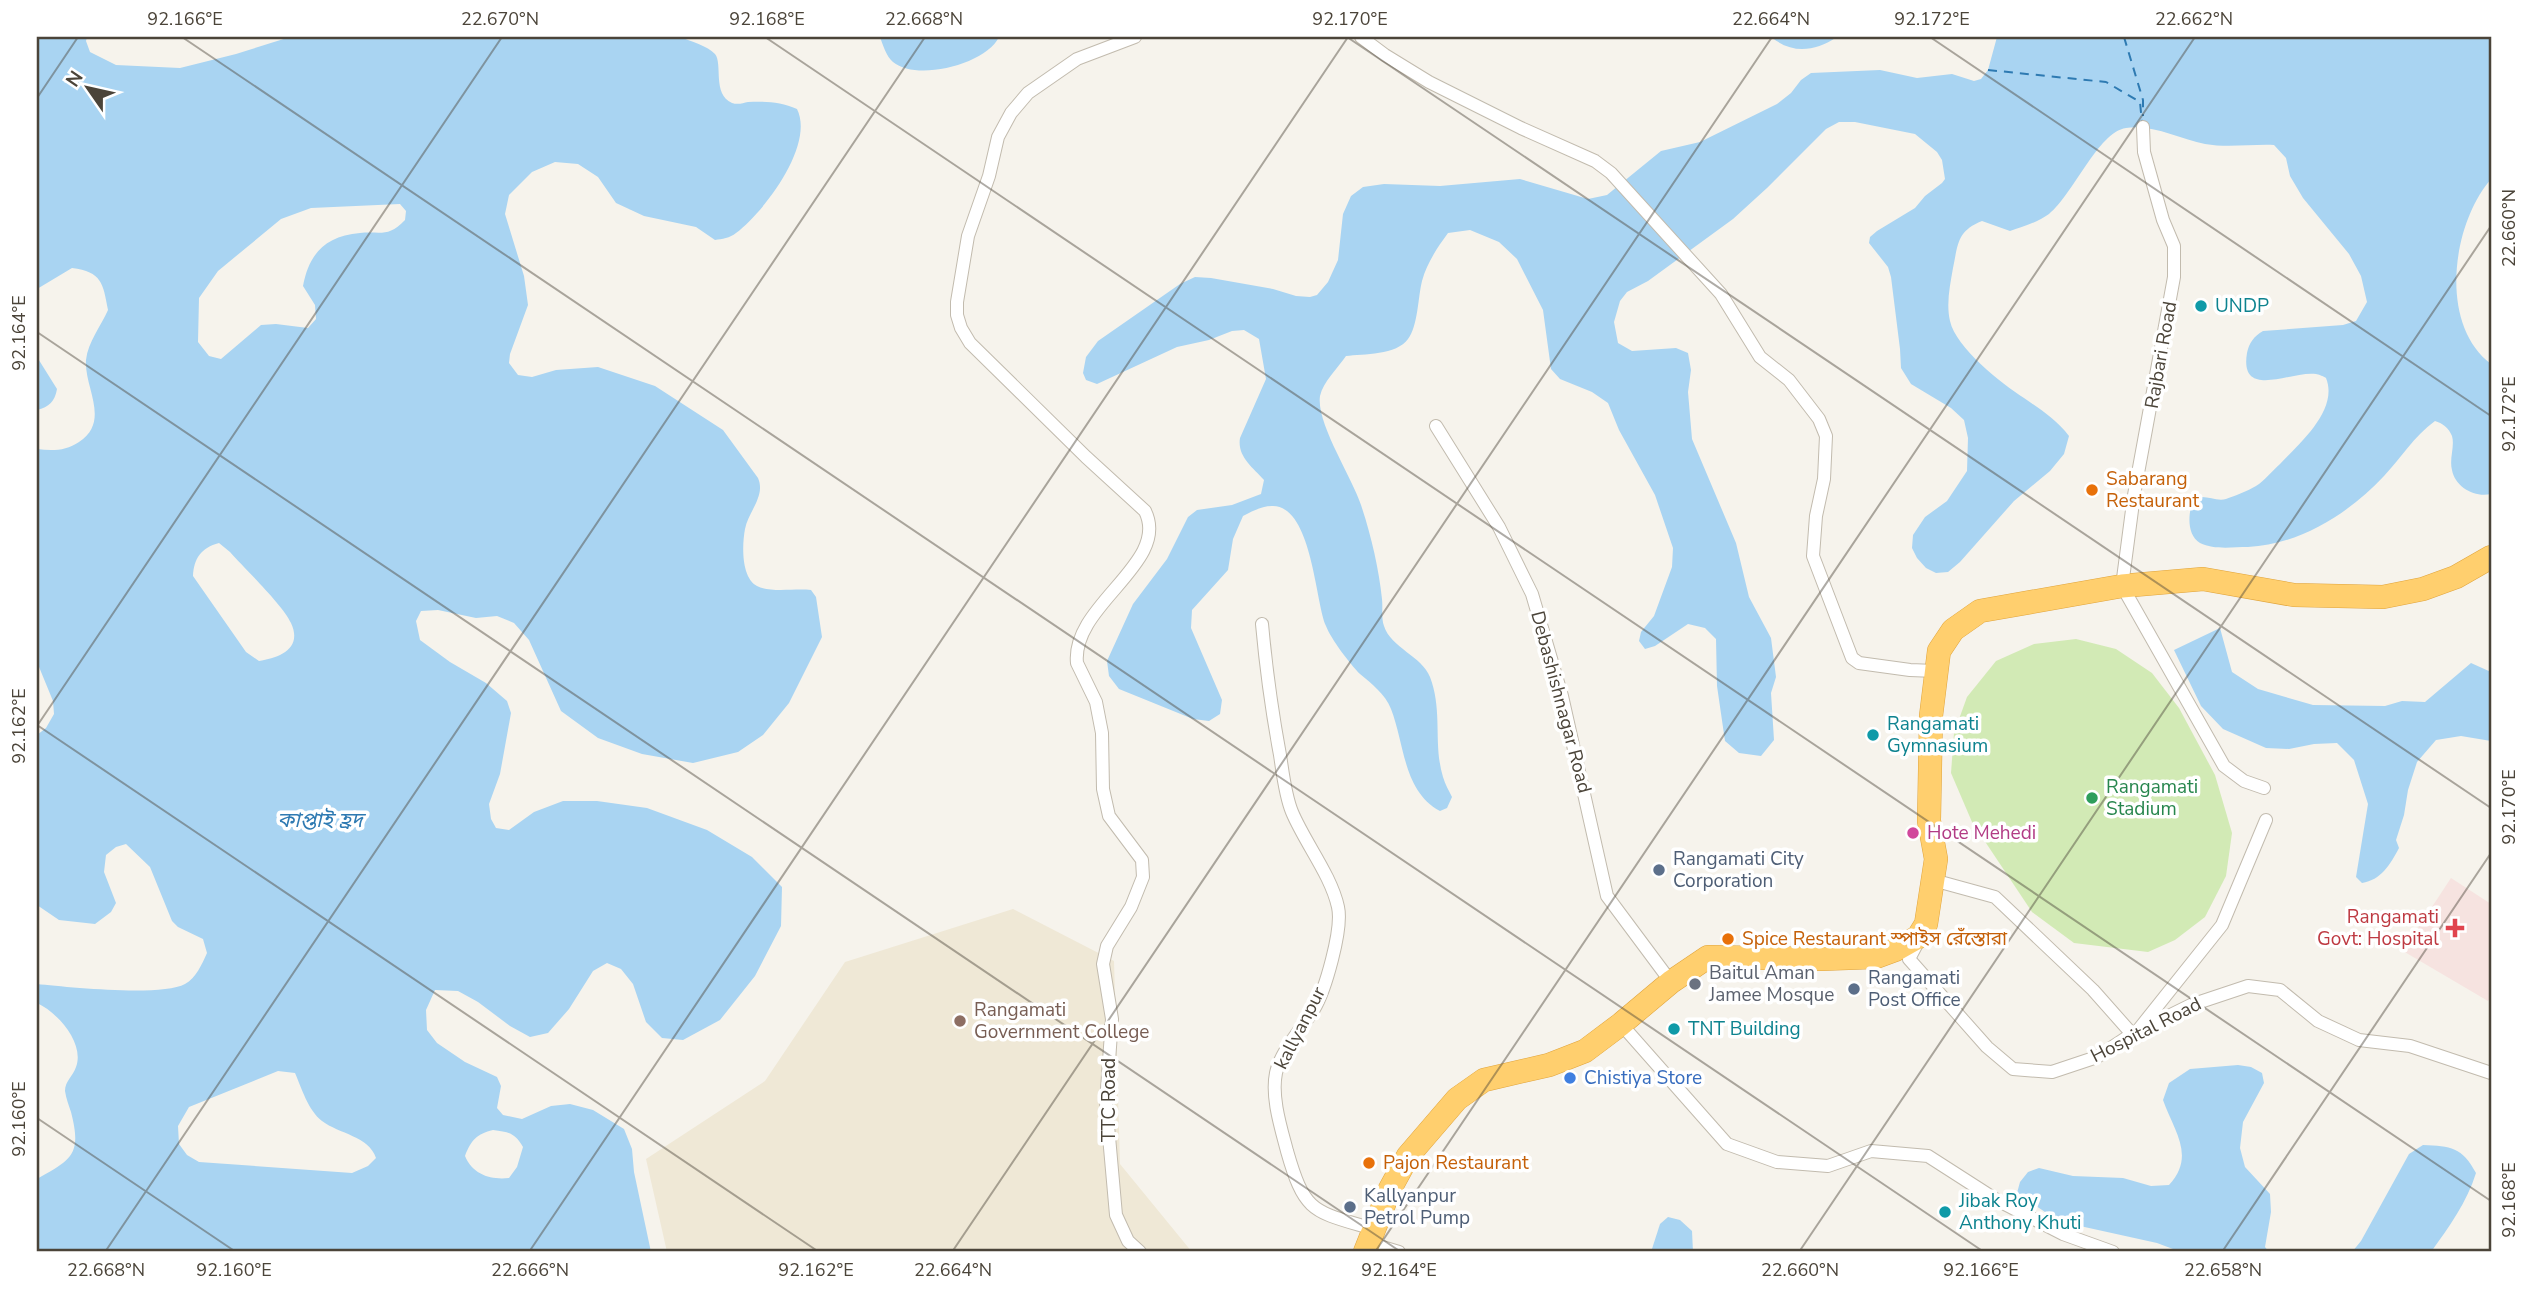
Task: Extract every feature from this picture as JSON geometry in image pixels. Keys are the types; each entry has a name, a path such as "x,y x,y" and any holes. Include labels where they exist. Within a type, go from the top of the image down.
{"highway":[{"path":"1369,1241 1408,1156 1457,1099 1484,1080 1549,1065 1585,1051 1671,982 1708,957 1876,957 1918,937 1926,924 1936,859 1929,821 1931,716 1935,671 1939,651 1953,630 1980,611 2122,586 2203,579 2294,595 2383,597 2423,589 2456,577 2491,557"}],"street":[{"name":"TTC Road","path":"1135,37 1077,59 1028,93 1011,113 998,137 989,176 968,236 957,315 970,343 1145,511 1151,522 1150,536 1142,554 1099,606 1078,642 1076,656 1096,702 1102,733 1103,789 1109,816 1142,860 1143,877 1131,907 1107,946 1102,964 1112,1018 1106,1104 1115,1215 1128,1241 1140,1252"},
{"path":"1361,37 1429,82 1595,161 1611,173 1690,259 1721,294 1760,356 1789,380 1819,419 1826,436 1824,479 1816,516 1813,556 1852,658 1859,663 1935,671"},
{"name":"Rajbari Road","path":"2122,586 2134,495 2174,277 2174,246 2163,220 2144,152 2143,127"},
{"name":"Debashishnagar Road","path":"1436,426 1499,527 1532,594 1562,696 1607,896 1671,982"},
{"path":"2122,586 2224,765 2244,781 2264,788"},
{"name":"kallyanpur","path":"1262,624 1269,697 1291,810 1338,908 1338,933 1316,1006 1282,1058 1276,1072 1280,1127 1293,1172 1308,1203 1369,1241 1399,1252"},
{"path":"1933,880 1995,897 2134,1033 2222,925 2266,820"},
{"name":"Hospital Road","path":"1926,924 1909,959 1987,1047 2013,1069 2052,1072 2098,1057 2134,1033 2191,1005 2248,986 2280,990 2318,1021 2359,1040 2410,1046 2491,1073"},
{"path":"1621,1024 1727,1144 1777,1162 1828,1166 1871,1151 1928,1156 1995,1199 2063,1234 2113,1252"}],"shaded area":[{"name":"Rangamati Govt: Hospital","path":"2451,878 2491,904 2491,996 2488,1001 2403,951"},
{"name":"Rangamati Government College","path":"1013,909 1114,961 1120,1164 1192,1252 667,1252 646,1159 765,1081 845,962"}],"green space":[{"name":"Rangamati Stadium","path":"2076,639 2116,649 2152,673 2179,708 2215,775 2232,833 2226,876 2205,917 2175,940 2148,952 2074,943 2032,912 1972,822 1951,773 1954,733 1967,697 1996,661 2034,644"}],"water":[{"name":"কাপ্তাই হ্রদ","path":"37,37 87,37 90,52 116,65 180,68 290,37 680,37 715,54 722,93 732,103 767,102 797,109 801,124 799,141 784,177 760,210 729,237 715,240 696,227 644,216 616,203 598,177 578,164 555,162 532,172 509,195 505,214 524,276 528,305 510,354 509,363 518,375 532,377 556,370 598,367 655,386 723,430 758,478 760,491 744,536 743,552 748,576 757,586 763,588 811,590 816,597 822,637 789,703 763,735 738,752 693,763 642,754 598,738 561,711 529,640 514,623 497,616 476,618 438,610 421,611 416,621 420,640 486,683 507,701 511,713 500,774 489,804 491,819 496,828 509,830 534,812 563,801 597,801 647,808 707,830 752,857 782,887 781,926 755,976 720,1020 683,1040 662,1038 646,1022 633,984 621,969 607,963 593,971 569,1009 548,1033 530,1037 458,991 435,990 426,1010 427,1030 437,1043 465,1062 497,1077 501,1086 497,1108 503,1115 522,1119 551,1106 570,1104 593,1110 624,1129 632,1149 634,1172 651,1252 37,1252 37,1179 66,1160 74,1147 74,1126 65,1091 78,1058 77,1048 67,1029 53,1013 37,1003 37,984 136,991 173,988 192,978 207,953 203,939 178,927 172,921 150,867 126,844 116,847 106,855 104,872 116,903 111,912 95,924 59,920 37,905 37,735 46,728 54,714 53,701 37,662 37,449 64,449 88,434 95,414 86,371 87,353 108,310 102,286 90,272 72,268 37,289","holes":["400,204 406,211 405,220 394,229 337,238 314,256 303,286 315,305 316,319 308,328 261,325 221,359 209,356 198,342 199,298 218,271 281,219 311,208","219,543 230,552 287,615 294,632 294,639 287,651 259,661 246,652 193,576 195,564 207,548","278,1071 295,1073 317,1116 360,1140 376,1158 368,1166 352,1173 199,1162 187,1155 179,1144 178,1126 189,1107","493,1130 511,1134 523,1147 517,1167 509,1178 483,1175 473,1168 465,1156 475,1138"]},
{"path":"880,37 999,37 992,47 966,62 934,70 918,70 904,68 893,62"},
{"path":"1771,37 1837,37 1820,46 1803,49 1787,46"},
{"path":"1997,37 2491,37 2491,179 2467,221 2456,273 2457,300 2463,325 2474,346 2491,364 2491,494 2472,493 2457,481 2451,466 2452,436 2445,426 2435,421 2370,490 2322,525 2268,545 2223,548 2211,547 2195,539 2190,529 2190,510 2194,499 2226,499 2259,484 2315,426 2327,402 2329,390 2326,378 2320,375 2306,374 2270,380 2259,380 2251,376 2247,368 2247,353 2252,340 2263,331 2343,325 2356,321 2367,302 2361,276 2349,254 2303,198 2290,176 2286,158 2274,145 2213,145 2146,128 2126,128 2106,140 2049,214 2010,231 1982,221 1968,229 1960,239 1948,301 1954,331 1981,364 2048,415 2069,436 2064,454 2050,471 2014,501 1960,562 1948,572 1936,573 1926,568 1912,548 1913,535 1925,517 1947,501 1967,471 1968,438 1964,420 1951,408 1911,384 1901,368 1891,277 1888,267 1869,243 1870,237 1877,231 1915,208 1942,183 1945,179 1942,160 1937,152 1915,134 1855,122 1839,122 1826,129 1733,219 1648,281 1627,292 1620,301 1614,322 1618,343 1632,351 1676,348 1688,353 1691,370 1688,392 1692,439 1736,543 1749,597 1771,638 1776,677 1771,693 1774,740 1761,756 1739,753 1725,741 1717,686 1716,639 1705,628 1688,624 1655,646 1645,649 1639,641 1641,632 1654,616 1672,567 1673,548 1655,495 1619,430 1608,403 1592,392 1560,379 1551,369 1543,310 1517,259 1499,242 1470,230 1448,233 1433,256 1422,281 1416,319 1408,339 1388,351 1346,356 1327,380 1320,396 1323,420 1361,505 1368,528 1379,576 1384,626 1393,640 1420,663 1430,677 1436,702 1440,765 1452,797 1447,808 1440,811 1419,792 1407,766 1388,704 1378,690 1351,664 1328,631 1304,538 1286,510 1269,506 1243,516 1233,539 1228,570 1192,610 1191,628 1222,700 1220,714 1209,721 1193,719 1119,689 1109,676 1107,661 1133,604 1167,559 1188,517 1197,510 1232,505 1261,494 1264,480 1246,461 1240,438 1266,379 1259,339 1244,330 1177,347 1097,384 1086,380 1083,373 1086,357 1098,341 1180,284 1195,277 1273,289 1296,296 1317,295 1328,282 1338,260 1343,214 1351,196 1363,187 1384,184 1440,186 1520,179 1588,199 1607,195 1661,151 1700,142 1777,104 1811,73 1880,70 1917,78 1952,74 1974,81 1981,79 1988,70"},
{"path":"37,357 57,389 51,403 37,410"},
{"path":"2220,628 2232,672 2258,689 2313,705 2385,706 2402,701 2425,702 2471,663 2491,672 2491,741 2461,736 2436,740 2417,762 2396,840 2399,848 2388,866 2375,879 2362,883 2356,877 2368,804 2354,760 2337,743 2289,749 2266,748 2223,729 2201,706 2174,650"},
{"path":"2238,1065 2251,1067 2262,1073 2264,1083 2243,1122 2240,1148 2245,1167 2270,1194 2271,1212 2265,1247 2269,1252 2181,1252 2157,1243 2080,1226 2048,1214 2017,1193 2020,1182 2028,1172 2039,1168 2073,1176 2123,1178 2151,1186 2169,1185 2177,1174 2182,1154 2177,1133 2163,1100 2169,1083 2190,1069"},
{"path":"2423,1145 2455,1150 2466,1158 2476,1173 2451,1224 2431,1252 2352,1252 2361,1241 2409,1154"},
{"path":"1668,1217 1680,1220 1692,1231 1693,1252 1651,1252 1660,1224"}],"ferry route":[{"path":"2124,37 2143,100 2143,116"},
{"path":"1988,70 2106,82 2140,102 2142,123"}],"place":[{"name":"UNDP","path":"2201,306"},
{"name":"Sabarang Restaurant","path":"2092,490"},
{"name":"Rangamati Gymnasium","path":"1873,735"},
{"name":"Rangamati Stadium","path":"2092,798"},
{"name":"Hote Mehedi","path":"1913,833"},
{"name":"Rangamati City Corporation","path":"1659,870"},
{"name":"Rangamati Govt: Hospital","path":"2455,928"},
{"name":"Spice Restaurant স্পাইস রেঁস্তোরা","path":"1728,939"},
{"name":"Baitul Aman Jamee Mosque","path":"1695,984"},
{"name":"Rangamati Post Office","path":"1854,989"},
{"name":"Rangamati Government College","path":"960,1021"},
{"name":"TNT Building","path":"1674,1029"},
{"name":"Chistiya Store","path":"1570,1078"},
{"name":"Pajon Restaurant","path":"1369,1163"},
{"name":"Kallyanpur Petrol Pump","path":"1350,1207"},
{"name":"Jibak Roy Anthony Khuti","path":"1945,1212"}]}
